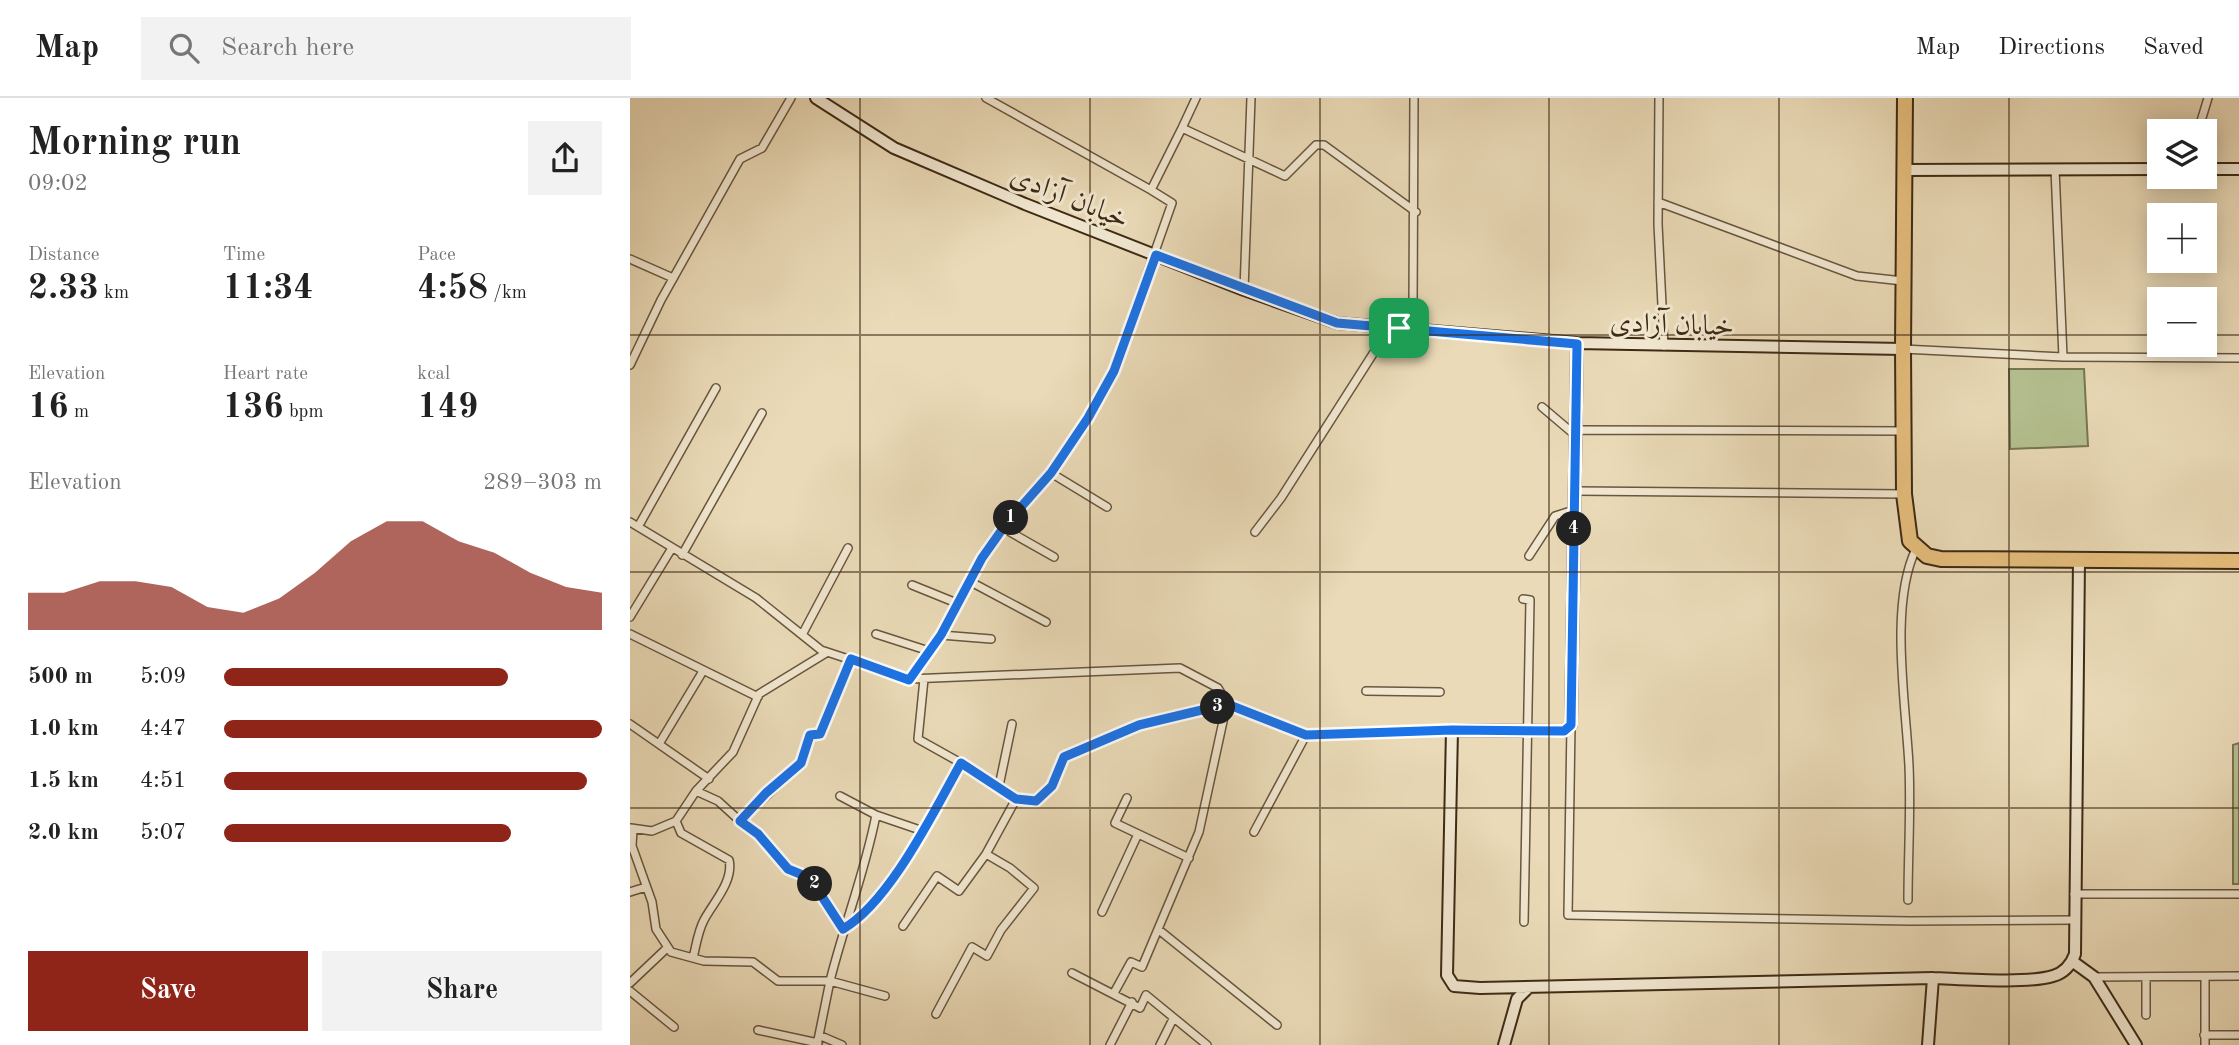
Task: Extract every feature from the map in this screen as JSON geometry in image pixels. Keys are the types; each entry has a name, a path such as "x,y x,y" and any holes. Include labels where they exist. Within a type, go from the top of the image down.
{"highway":[{"path":"1905,98 1903,349 1905,494 1910,541 1927,556 1941,559 2239,561"}],"street":[{"path":"630,365 673,278 740,159 762,148 791,98"},
{"name":"خیابان آزادی","path":"816,98 894,148 1244,290 1337,323 1577,344 1903,349"},
{"path":"909,680 941,635 1003,528 1073,443 1114,371 1172,203 986,98"},
{"path":"1152,190 1196,98"},
{"path":"1244,290 1251,98"},
{"path":"1407,329 1413,306 1416,212 1414,98"},
{"path":"1659,98 1658,202 1664,346"},
{"path":"2202,119 2208,98"},
{"path":"1182,128 1286,176 1316,145 1324,145 1416,212"},
{"path":"2055,169 2063,357"},
{"path":"1905,170 2147,169"},
{"path":"2217,169 2239,169"},
{"path":"1658,202 1857,276 1903,281"},
{"path":"630,259 673,278"},
{"path":"1255,532 1305,461 1378,346 1385,328"},
{"path":"1577,344 1568,915 1910,921 2075,920"},
{"path":"1903,349 2063,357 2239,358"},
{"path":"638,527 716,388"},
{"path":"1542,407 1575,432 1905,431"},
{"path":"682,555 762,413"},
{"path":"1051,473 1107,507"},
{"path":"1574,491 1905,494"},
{"path":"1529,556 1555,516 1574,510"},
{"path":"630,522 739,587 827,653 909,680 1180,668 1218,688 1227,704 1199,832 1142,967 1131,962 1114,993"},
{"path":"1003,528 1054,557"},
{"path":"630,617 672,548"},
{"path":"803,633 848,548"},
{"path":"1908,900 1909,766 1902,607 1908,566 1916,549"},
{"path":"1452,730 1447,975 1454,986 1507,988 2052,977 2066,970 2072,961 2075,920 2080,729 2079,560"},
{"path":"971,582 1046,622"},
{"path":"912,585 959,604"},
{"path":"1522,598 1530,600 1524,922"},
{"path":"630,634 758,697"},
{"path":"876,634 929,651"},
{"path":"941,635 991,639"},
{"path":"827,653 780,678 758,697 733,752 696,791 676,821 652,831 631,828 632,846 656,929 667,948 692,958 753,962 778,981 830,981 885,996"},
{"path":"740,821 766,793 801,763 810,735 820,734 851,659"},
{"path":"659,744 703,671"},
{"path":"924,679 918,739 999,786 1016,799 1036,801 1052,786 1064,757 1139,725 1227,704 1306,735 1452,730 1564,731 1571,725"},
{"path":"1366,691 1440,692"},
{"path":"999,786 1012,724"},
{"path":"630,736 632,725 709,779"},
{"path":"1254,832 1306,735"},
{"path":"843,929 855,922 886,887 923,831 961,763"},
{"path":"696,791 718,801 758,834 788,869 810,878 843,929"},
{"path":"840,796 876,815 923,831"},
{"path":"1128,798 1115,823 1189,858"},
{"path":"903,926 937,876 960,891 986,854 1016,799"},
{"path":"819,1041 843,929 868,855 876,815"},
{"path":"676,821 681,833 729,860 731,867 716,904 704,921 692,958"},
{"path":"1102,912 1138,834"},
{"path":"936,1014 972,947 986,956 1001,930 1034,888 1010,868 986,854"},
{"path":"630,892 646,887"},
{"path":"2074,894 2239,894"},
{"path":"1159,930 1277,1025"},
{"path":"630,983 667,948"},
{"path":"2072,961 2094,977 2136,1045"},
{"path":"1072,973 1140,1008 1146,995 1207,1045"},
{"path":"2094,977 2239,976"},
{"path":"2205,977 2205,1045"},
{"path":"1928,1045 1933,978"},
{"path":"2146,978 2146,1015"},
{"path":"1504,1045 1517,999 1529,987"},
{"path":"1507,988 1517,999"},
{"path":"630,992 674,1027"},
{"path":"1110,1045 1132,1002"},
{"path":"1160,1045 1173,1019"},
{"path":"758,1030 842,1045"},
{"path":"2204,1035 2239,1035"}],"green space":[{"path":"2009,369 2084,369 2088,446 2010,449"},
{"path":"2239,743 2239,884 2233,884 2233,745"}],"route":[{"path":"1156,255 1337,323 1399,328 1577,344 1571,725 1567,729 1306,735 1227,704 1190,715 1139,725 1064,757 1052,786 1036,801 1016,799 961,763 923,831 886,887 855,922 843,929 810,878 788,869 758,834 740,821 766,793 801,763 810,735 820,734 851,659 894,677 909,680 941,635 982,558 1006,524 1051,473 1088,418 1114,371 1156,255"}]}
